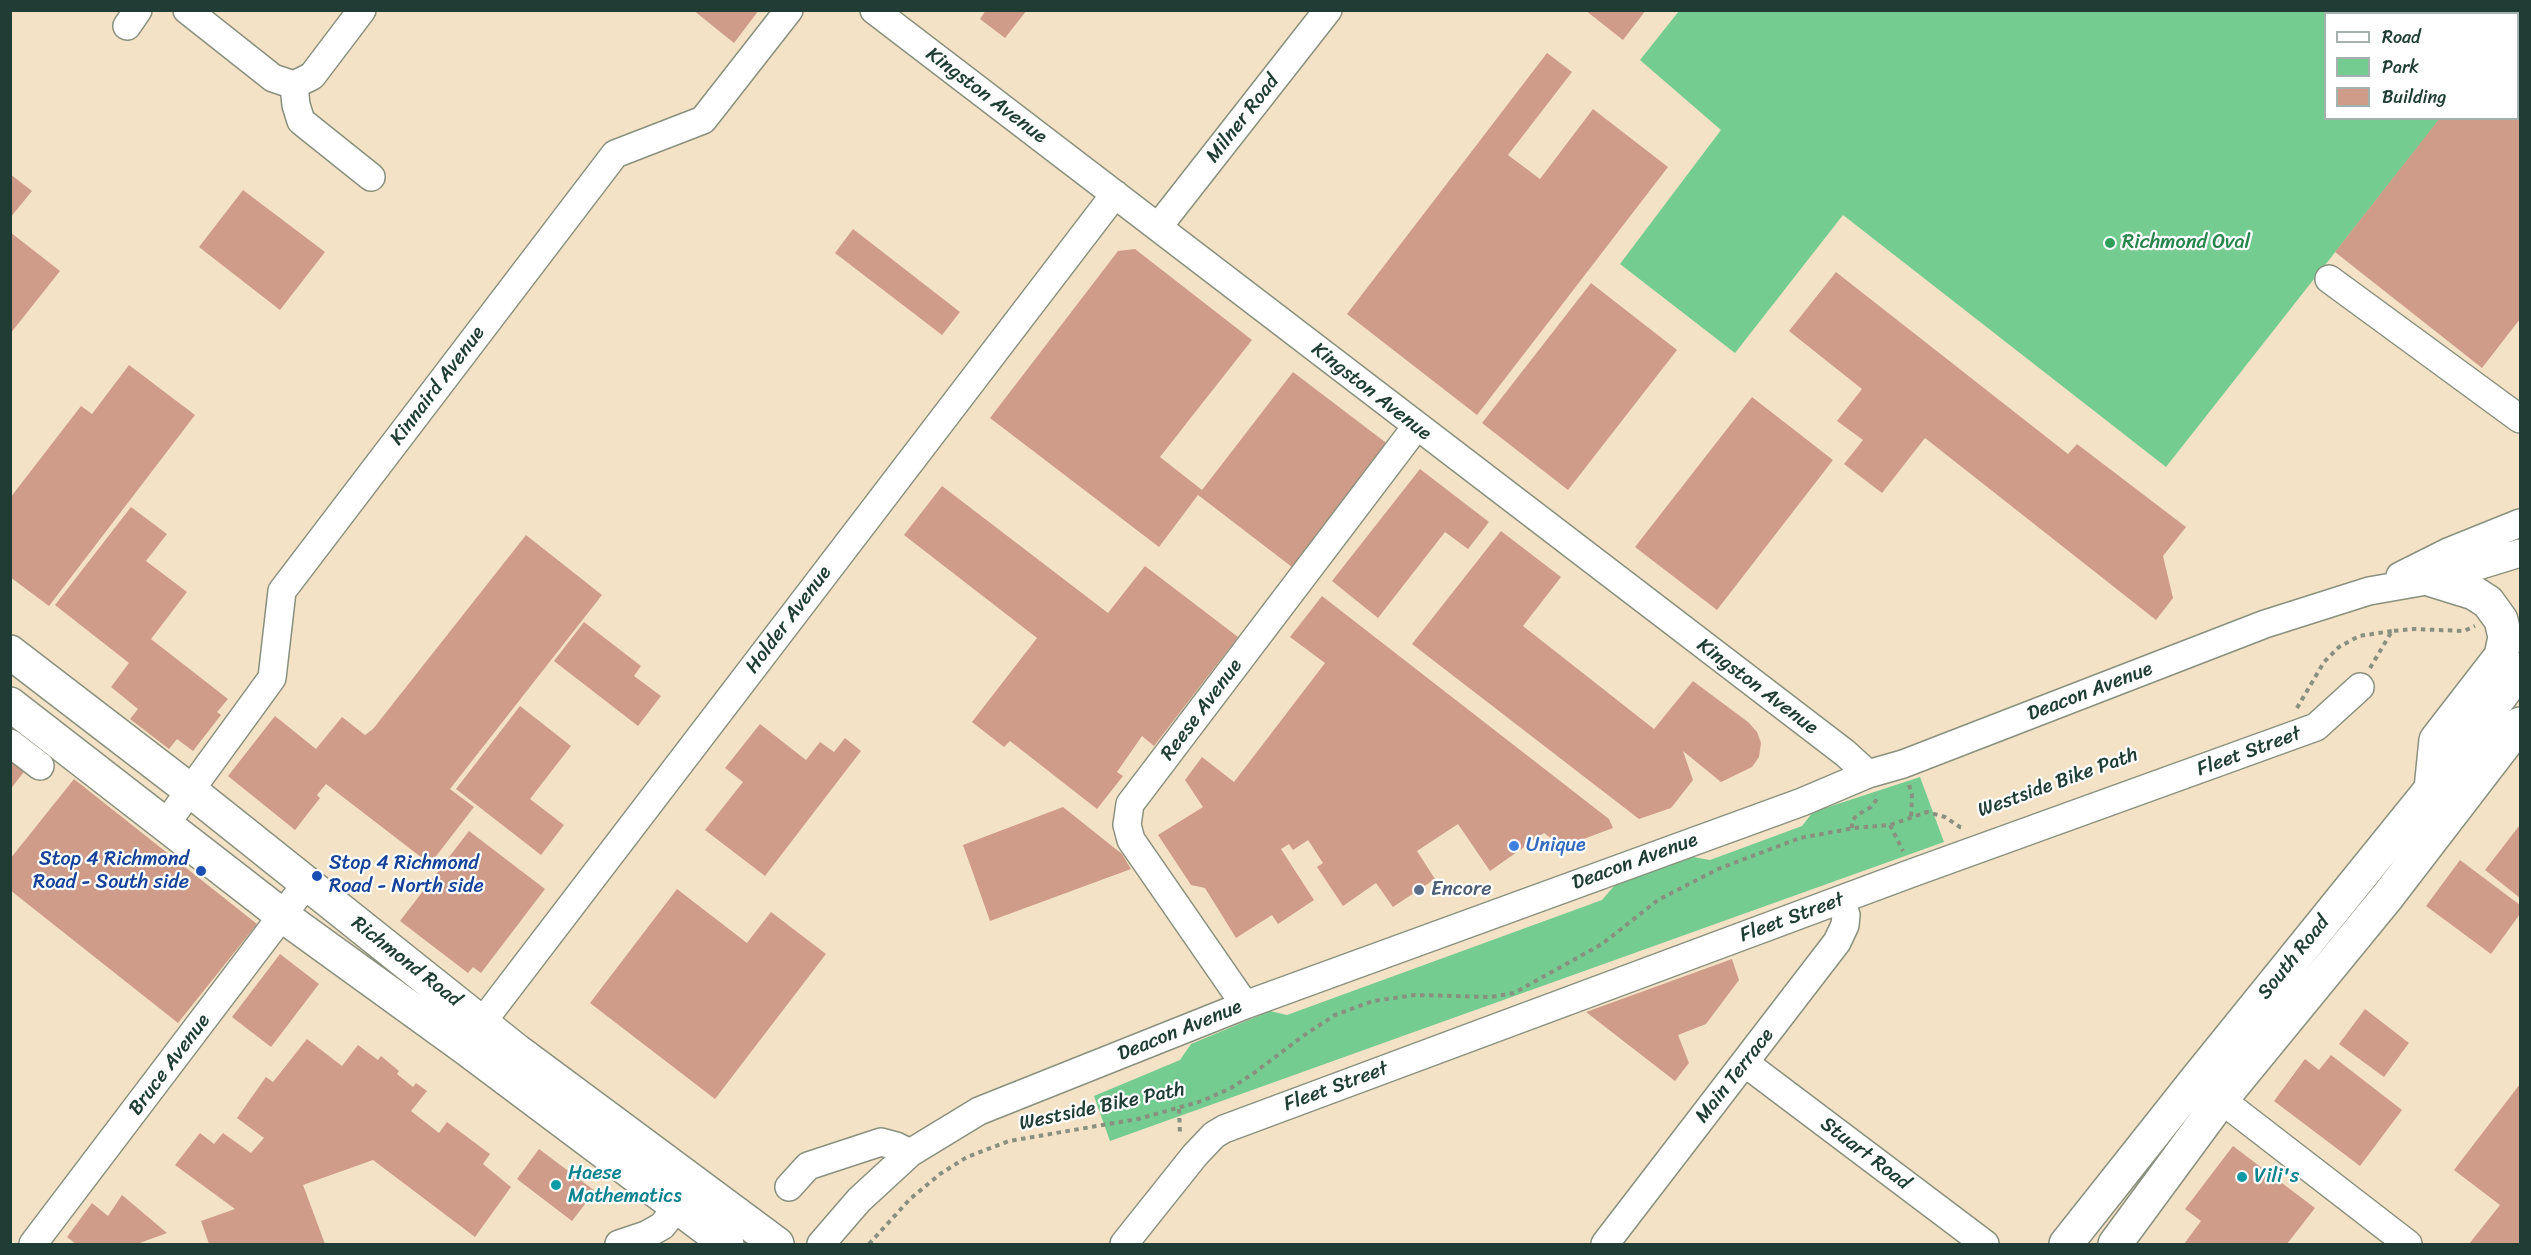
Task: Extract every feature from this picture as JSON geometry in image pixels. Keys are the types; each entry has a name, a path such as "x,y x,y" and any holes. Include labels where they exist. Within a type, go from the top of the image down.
{"main road":[{"path":"2431,789 2436,740 2501,656 2505,637 2498,614 2488,602 2474,593 2432,580"},
{"name":"Richmond Road","path":"10,652 191,791 306,884 473,1034 687,1195 777,1245"},
{"name":"South Road","path":"2066,1245 2431,789 2520,670"},
{"name":"Richmond Road","path":"10,704 284,916 473,1034"},
{"name":"South Road","path":"2115,1245 2221,1100 2388,896 2520,724"},
{"name":"Richmond Road","path":"687,1195 727,1245"}],"street":[{"path":"187,10 273,78 294,85 312,76 362,10"},
{"name":"Kinnaird Avenue","path":"165,825 272,678 282,591 615,154 703,120 789,10"},
{"name":"Kingston Avenue","path":"874,10 1416,427 1845,753 1868,774"},
{"name":"Milner Road","path":"1158,227 1328,10"},
{"path":"294,85 296,105 302,121 371,177"},
{"name":"Holder Avenue","path":"473,1034 1115,194"},
{"path":"2329,279 2520,419"},
{"name":"Reese Avenue","path":"1245,1005 1131,840 1127,825 1130,804 1416,427"},
{"name":"Deacon Avenue","path":"2369,591 2448,552 2520,523"},
{"name":"Deacon Avenue","path":"821,1245 859,1200 910,1153 980,1111 1245,1005 1802,802 1868,774 1903,764 2265,624 2369,591 2432,580 2520,554"},
{"name":"Fleet Street","path":"1124,1245 1195,1155 1214,1135 1224,1129 1912,873 2316,727 2360,687"},
{"path":"10,743 40,766"},
{"name":"Bruce Avenue","path":"33,1245 306,884"},
{"name":"Main Terrace","path":"1605,1245 1837,942 1845,925 1846,915 1841,900"},
{"name":"Stuart Road","path":"1745,1063 1985,1245"},
{"path":"2196,1080 2408,1245"},
{"path":"789,1187 808,1166 881,1142 910,1153"},
{"path":"619,1245 662,1226 687,1195"}],"path":[{"path":"2290,715 2301,702 2324,662 2339,646 2359,636 2414,629 2464,632 2498,614"},
{"path":"2360,687 2392,631"},
{"path":"1903,764 1912,795 1911,817"},
{"name":"Westside Bike Path","path":"869,1245 910,1198 940,1174 967,1157 1009,1142 1137,1119 1179,1108 1231,1088 1335,1016 1373,1001 1415,996 1490,997 1514,993 1602,944 1658,900 1718,869 1800,838 1852,828 1890,825 1927,812 1935,813 1960,827 1974,829"},
{"path":"1179,1108 1180,1135"}],"green space":[{"name":"Richmond Oval","path":"1679,11 2520,11 2519,18 2519,12 2324,12 2324,120 2439,120 2166,467 1843,215 1735,353 1620,264 1721,130 1640,60"},
{"path":"1920,777 1944,842 1110,1141 1094,1096 1180,1060 1191,1044 1270,1011 1287,1015 1602,900 1615,885 1693,857 1710,860 1802,826 1813,812"}],"building":[{"path":"693,10 759,10 734,43"},
{"path":"986,10 1027,10 1005,38 980,19"},
{"path":"1585,10 1646,10 1623,40"},
{"path":"2520,16 2520,319 2482,368 2335,252 2438,120 2519,120"},
{"path":"1547,53 1572,72 1508,155 1540,179 1593,109 1668,167 1477,415 1347,314"},
{"path":"10,174 32,191 10,218"},
{"path":"243,190 325,252 280,310 199,247"},
{"path":"853,229 960,312 942,335 835,253"},
{"path":"10,232 60,271 10,334"},
{"path":"1135,249 1252,340 1160,457 1202,490 1293,372 1389,445 1292,567 1198,495 1159,547 990,418 1118,251"},
{"path":"1836,272 2068,454 2077,444 2186,527 2163,556 2173,598 2156,620 1925,438 1882,493 1844,464 1863,440 1837,421 1862,389 1789,331"},
{"path":"1591,283 1677,350 1568,490 1482,423"},
{"path":"129,365 195,415 49,606 10,577 10,498 81,406 92,414"},
{"path":"1752,397 1833,460 1717,610 1635,547"},
{"path":"1420,469 1489,522 1468,549 1445,532 1378,618 1332,581"},
{"path":"942,486 1108,613 1145,566 1238,637 1154,746 1142,736 1117,772 1123,776 1097,809 1010,741 1004,747 972,722 1037,638 904,535"},
{"path":"131,507 167,534 146,561 187,592 151,639 228,699 217,712 221,715 193,751 177,739 169,749 130,719 138,709 111,687 129,663 55,605"},
{"path":"1501,531 1561,577 1523,626 1654,729 1693,681 1748,722 1757,732 1761,743 1759,757 1752,767 1721,782 1683,751 1693,780 1671,808 1639,819 1412,644"},
{"path":"526,535 602,595 450,789 474,807 430,864 326,784 317,795 320,798 295,830 228,776 275,716 316,749 342,717 365,735 373,729"},
{"path":"1322,596 1609,819 1613,828 1562,847 1544,833 1490,871 1458,824 1417,851 1435,879 1393,907 1376,883 1343,906 1317,867 1323,863 1308,840 1293,850 1289,844 1281,849 1314,900 1278,924 1272,915 1236,938 1205,888 1191,885 1158,835 1203,807 1185,780 1202,757 1234,782 1325,663 1290,637"},
{"path":"584,622 641,666 634,676 661,696 638,726 554,661"},
{"path":"520,706 571,746 530,799 564,825 541,855 456,789"},
{"path":"760,724 806,760 820,742 834,752 845,738 861,751 765,876 705,830 743,782 725,768"},
{"path":"10,732 30,764 10,790"},
{"path":"74,779 257,924 178,1023 10,890 10,859"},
{"path":"1063,807 1122,854 1131,869 990,921 963,845"},
{"path":"2519,826 2520,828 2520,898 2485,870"},
{"path":"469,831 545,889 481,973 473,967 468,973 400,921"},
{"path":"2460,860 2520,905 2520,914 2491,954 2426,906"},
{"path":"677,889 747,943 771,912 826,954 715,1099 590,1003"},
{"path":"280,954 319,984 271,1047 232,1017"},
{"path":"1732,959 1739,980 1706,1024 1678,1035 1689,1063 1675,1081 1586,1012"},
{"path":"2365,1009 2409,1043 2384,1077 2339,1044"},
{"path":"307,1039 342,1066 358,1045 378,1060 381,1056 413,1087 416,1083 427,1091 411,1111 439,1133 447,1122 490,1154 483,1164 511,1187 475,1237 373,1160 303,1185 325,1244 209,1244 201,1221 235,1209 175,1165 200,1133 214,1144 223,1133 251,1153 264,1138 237,1118 266,1077 273,1082"},
{"path":"2331,1055 2402,1110 2360,1166 2274,1101 2305,1059 2319,1070"},
{"path":"2520,1084 2520,1244 2469,1244 2500,1205 2454,1170"},
{"name":"Vili's","path":"2233,1146 2315,1208 2287,1244 2184,1244 2201,1221 2185,1209"},
{"name":"Haese Mathematics","path":"539,1149 595,1191 572,1221 517,1179"},
{"path":"122,1195 167,1233 137,1244 76,1244 67,1237 92,1203 108,1216"}],"place":[{"name":"Richmond Oval","path":"2110,243"},
{"name":"Unique","path":"1514,846"},
{"name":"Stop 4 Richmond Road - South side","path":"201,871"},
{"name":"Stop 4 Richmond Road - North side","path":"317,876"},
{"name":"Encore","path":"1419,890"},
{"name":"Vili's","path":"2242,1177"},
{"name":"Haese Mathematics","path":"556,1185"}]}
